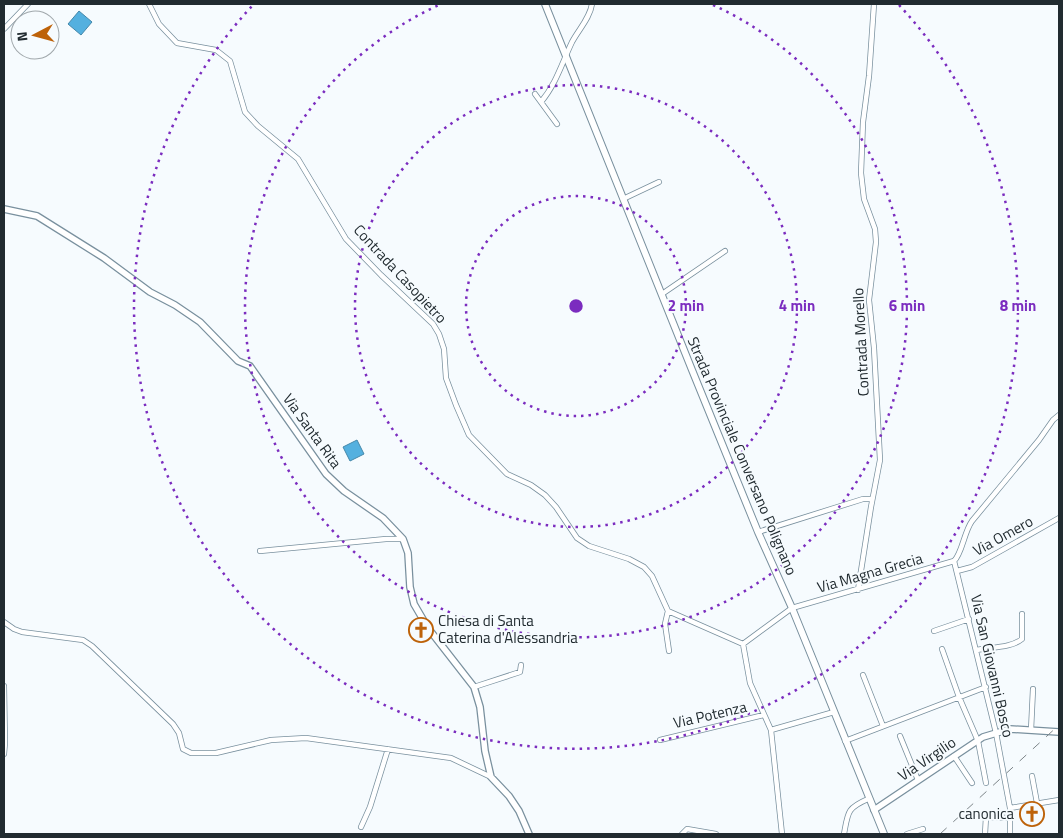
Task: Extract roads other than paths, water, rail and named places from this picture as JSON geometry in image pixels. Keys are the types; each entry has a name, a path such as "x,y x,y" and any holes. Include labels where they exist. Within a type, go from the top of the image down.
{"main road":[{"name":"Strada Provinciale Conversano Polignano","path":"545,4 758,532 792,608 868,799 884,834"}],"street":[{"path":"4,28 28,4"},
{"name":"Contrada Casopietro","path":"149,4 158,24 177,43 216,50 230,61 245,112 258,126 298,159 346,238 381,276 433,324 444,349 446,378 469,435 507,474 545,495 556,506 577,538 589,546 644,567 652,576 668,611"},
{"path":"541,102 553,85 576,36 590,14 592,4"},
{"name":"Contrada Morello","path":"858,590 880,460 874,348 869,300 876,242 875,229 862,188 861,160 874,4"},
{"path":"535,94 557,124"},
{"path":"623,199 659,182"},
{"name":"Via Santa Rita","path":"4,208 37,216 104,258 150,292 175,305 200,322 238,361 250,366 326,474 344,490 383,518 403,539"},
{"path":"662,294 726,251"},
{"path":"954,560 959,555 965,532 972,521 1059,415"},
{"path":"758,532 863,499 872,499"},
{"name":"Via Omero","path":"957,570 972,567 1059,518"},
{"path":"260,551 386,538 403,539 408,553 411,594 420,616 474,687 480,707 485,750 491,777"},
{"name":"Via San Giovanni Bosco","path":"954,560 996,733 1010,808 1010,834"},
{"name":"Via Magna Grecia","path":"792,608 954,560"},
{"path":"744,644 792,608"},
{"path":"669,651 665,624 668,611 744,644"},
{"path":"977,650 1017,643 1022,639 1022,614"},
{"path":"934,632 969,619"},
{"path":"4,622 22,632 83,640 92,646 173,724 187,752 200,754 216,753 271,740 306,738 452,758 491,777 509,796 529,834"},
{"path":"744,644 750,683 771,730 782,834"},
{"path":"942,649 959,697 978,741 986,783"},
{"path":"474,687 520,672 521,665"},
{"path":"863,675 883,726"},
{"path":"4,686 4,754"},
{"path":"845,741 986,687"},
{"path":"1031,730 1033,689"},
{"path":"771,730 834,712"},
{"name":"Via Potenza","path":"660,740 764,716"},
{"name":"Via Virgilio","path":"874,810 983,737 1010,729 1057,732"},
{"path":"900,736 918,780"},
{"path":"361,827 370,807 388,750"},
{"path":"954,756 972,783"},
{"path":"1032,776 1037,803"},
{"path":"844,834 847,817 851,808 868,799"},
{"path":"1010,808 1059,800"},
{"path":"985,834 986,817 1010,818"},
{"path":"682,834 687,829 716,834"},
{"path":"907,834 923,829"}],"water":[{"path":"79,11 92,22 81,35 68,24"},
{"path":"357,440 364,454 350,461 343,447"}],"railway":[{"path":"940,834 1059,725"}],"place":[{"name":"Chiesa di Santa Caterina d'Alessandria","path":"421,630"},
{"name":"canonica","path":"1032,814"}]}
